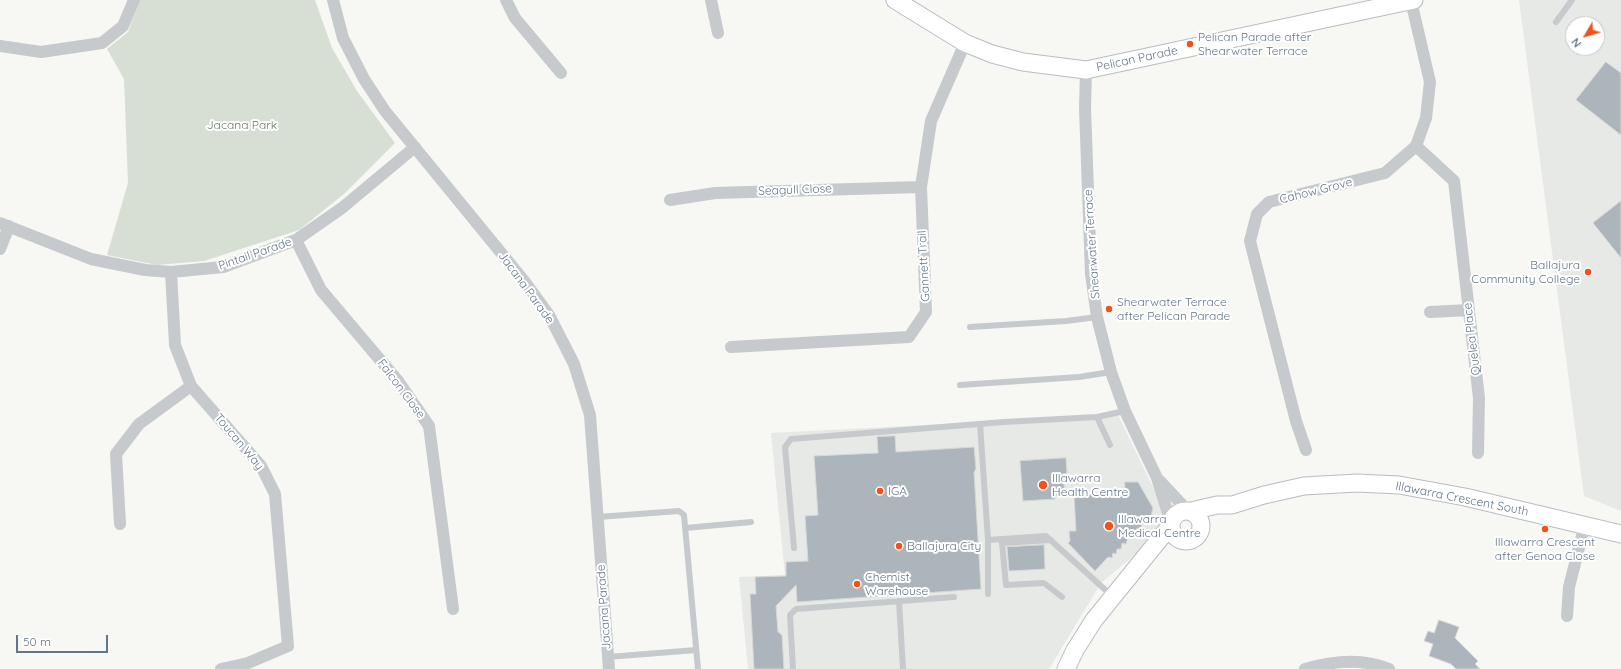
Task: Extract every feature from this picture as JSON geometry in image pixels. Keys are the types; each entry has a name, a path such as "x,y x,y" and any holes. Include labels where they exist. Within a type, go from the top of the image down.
{"street":[{"path":"0,46 41,52 102,43 123,26 134,0"},
{"name":"Jacana Parade","path":"333,0 343,38 364,80 385,111 525,282 549,316 574,364 590,415 609,669"},
{"path":"506,0 515,18 561,73"},
{"path":"711,0 718,34"},
{"name":"Pelican Parade","path":"895,0 965,43 992,54 1023,62 1086,70 1412,1"},
{"name":"Cahow Grove","path":"1306,450 1296,421 1250,241 1257,214 1269,202 1385,173 1416,146 1426,118 1430,82 1412,1"},
{"name":"Gannett Trail","path":"731,347 909,337 926,312 920,187 931,121 965,43"},
{"name":"Shearwater Terrace","path":"1086,70 1085,108 1091,274 1097,317 1111,372 1125,411 1157,478 1174,529"},
{"name":"Quelea Place","path":"1416,146 1454,181 1479,398 1478,453"},
{"name":"Pintail Parade","path":"4,224 90,259 145,270 171,272 223,267 296,240 342,208 414,147"},
{"name":"Seagull Close","path":"670,200 715,193 920,187"},
{"path":"0,249 4,224"},
{"name":"Falcon Close","path":"296,240 321,290 398,381 429,426 453,609"},
{"name":"Toucan Way","path":"171,272 175,345 191,386 261,466 275,494 288,646 248,663 221,669"},
{"path":"1430,312 1469,310"},
{"path":"120,524 116,454 139,424 191,386"},
{"name":"Shearwater Terrace","path":"1157,478 1189,510"},
{"name":"Illawarra Crescent South","path":"1189,510 1217,505 1232,505 1264,495 1304,486 1357,483 1399,485 1465,497 1585,524 1621,534"},
{"name":"Illawarra Crescent South","path":"1202,527 1232,505"},
{"path":"1066,669 1085,633 1113,596 1174,529 1175,515 1180,511 1189,510 1200,520 1202,527 1196,538 1187,541 1174,529"},
{"path":"1567,616 1569,587 1585,524"},
{"path":"1305,669 1320,664 1355,662 1389,669"}],"lane":[{"path":"1556,22 1572,0"},
{"path":"970,327 1066,321 1097,317"},
{"path":"960,385 1079,377 1111,372"},
{"path":"794,548 785,447 791,439 980,424 1097,417 1125,411"},
{"path":"1097,417 1110,445"},
{"path":"980,424 988,540 988,594"},
{"path":"598,518 679,511 684,515 698,669"},
{"path":"685,528 751,522"},
{"path":"988,540 1046,536 1113,596"},
{"path":"1051,540 1002,543 1006,585 1044,583 1062,597"},
{"path":"793,669 790,615 796,610 954,597"},
{"path":"899,601 903,669"},
{"path":"608,657 696,650"}],"shaded area":[{"name":"Ballajura Community College","path":"1519,0 1621,0 1621,511 1584,496"},
{"path":"1118,415 1164,510 1158,536 1101,583 1049,669 748,669 739,577 785,575 771,433"}],"green space":[{"name":"Jacana Park","path":"140,0 315,0 332,48 357,91 395,143 344,194 299,230 204,261 157,265 107,255 128,183 124,79 107,49 128,32"}],"building":[{"path":"1606,62 1621,73 1621,135 1576,100"},
{"path":"1621,201 1621,258 1593,223"},
{"name":"Ballajura City","path":"895,436 896,452 974,447 976,469 974,472 981,589 797,602 796,585 776,606 778,632 782,635 784,669 754,669 750,594 756,594 755,577 786,576 786,562 808,561 805,516 818,515 814,456 878,453 877,437"},
{"name":"Illawarra Health Centre","path":"1066,458 1067,473 1063,474 1065,496 1055,496 1055,499 1023,501 1020,461"},
{"name":"Illawarra Medical Centre","path":"1125,482 1138,482 1153,508 1150,520 1147,519 1146,524 1142,523 1141,529 1137,528 1137,533 1133,533 1132,538 1128,537 1126,544 1122,543 1121,549 1117,549 1116,554 1113,553 1112,558 1108,557 1095,571 1068,543 1070,541 1069,531 1076,531 1074,495 1125,493"},
{"path":"1044,545 1045,569 1009,571 1007,547"},
{"path":"1439,620 1459,627 1455,638 1478,661 1475,664 1480,669 1456,669 1451,664 1429,656 1433,644 1424,641 1428,631 1434,633"}],"place":[{"name":"Pelican Parade after Shearwater Terrace","path":"1190,44"},
{"name":"Ballajura Community College","path":"1588,272"},
{"name":"Shearwater Terrace after Pelican Parade","path":"1109,309"},
{"name":"Illawarra Health Centre","path":"1043,485"},
{"name":"IGA","path":"880,491"},
{"name":"Illawarra Medical Centre","path":"1109,526"},
{"name":"Illawarra Crescent after Genoa Close","path":"1545,529"},
{"name":"Ballajura City","path":"899,546"},
{"name":"Chemist Warehouse","path":"857,584"}]}
